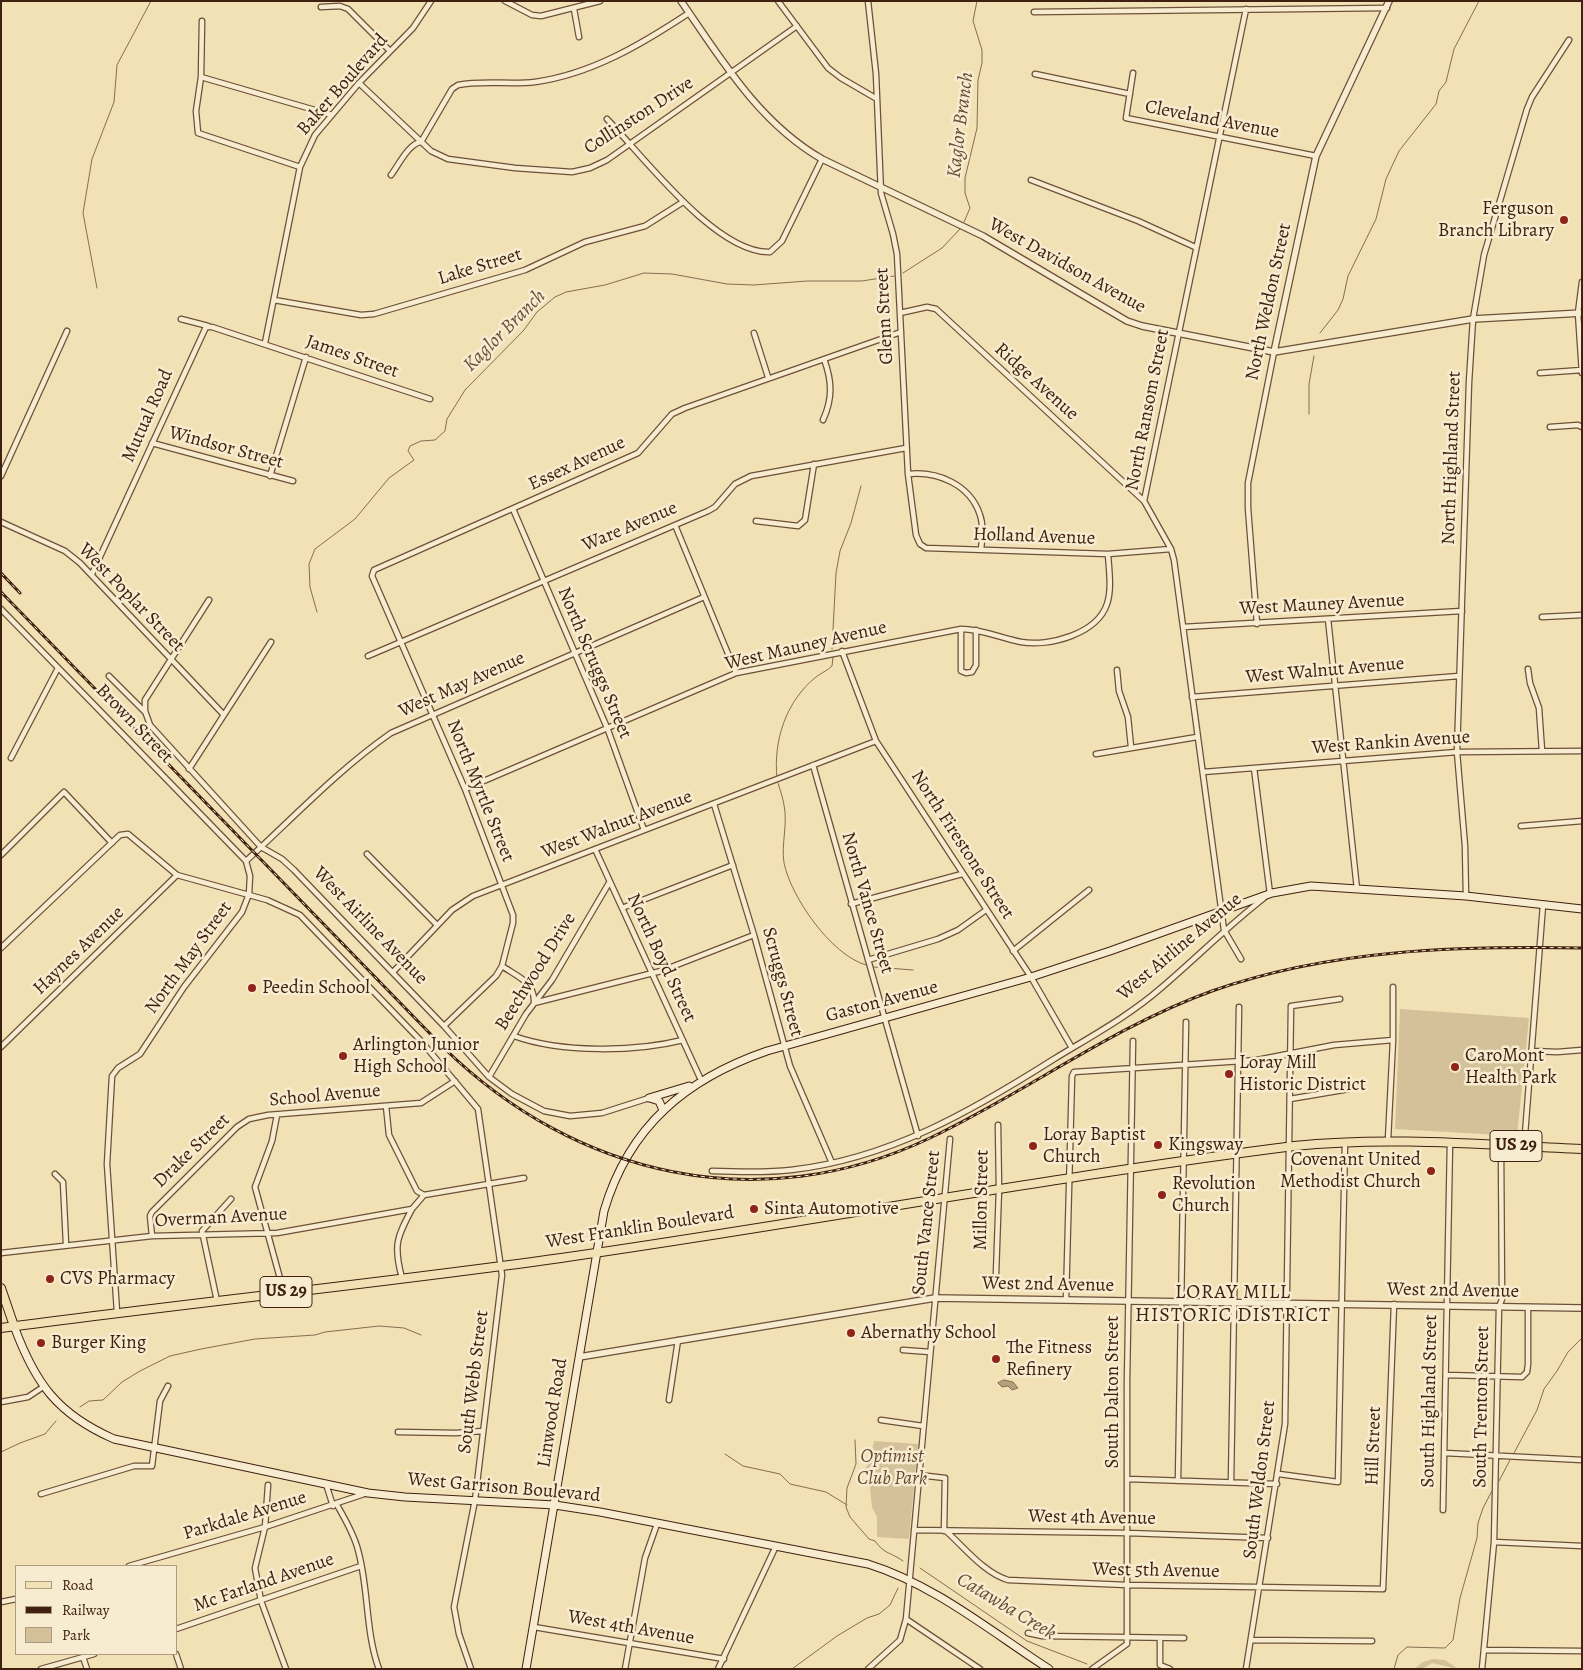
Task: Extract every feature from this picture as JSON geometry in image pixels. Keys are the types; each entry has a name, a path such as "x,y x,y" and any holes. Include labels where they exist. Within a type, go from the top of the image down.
{"main road":[{"name":"West Airline Avenue","path":"1272,893 1311,886 1466,896 1582,908"},
{"name":"Gaston Avenue","path":"596,1252 602,1219 612,1189 635,1145 673,1102 699,1082 728,1065 784,1046 1031,977 1272,893"},
{"path":"649,1098 699,1082"},
{"path":"658,1095 664,1095 673,1102"},
{"path":"649,1098 659,1101 664,1110"},
{"name":"West Franklin Boulevard","path":"1,1328 596,1252 945,1197 1290,1146 1345,1141 1388,1140 1582,1150"},
{"name":"Linwood Road","path":"526,1669 596,1252"},
{"path":"1,1288 14,1326"},
{"name":"West Garrison Boulevard","path":"14,1326 31,1369 43,1387 64,1409 96,1430 114,1439 368,1493 555,1505 868,1564 909,1578 941,1596 1048,1669"}],"street":[{"name":"Baker Boulevard","path":"265,343 300,167 310,142 359,83 413,28 431,1"},
{"path":"505,1 536,16 574,9 600,1"},
{"name":"West Davidson Avenue","path":"681,1 732,73 778,128 822,159 984,236 1126,321 1178,334 1274,352 1473,319 1580,313"},
{"path":"778,1 828,68 841,78 877,99"},
{"name":"Glenn Street","path":"868,1 877,99 881,186 896,245 906,448 914,523"},
{"path":"1226,1 1226,9"},
{"path":"1034,12 1246,9 1388,4"},
{"name":"North Weldon Street","path":"1257,624 1248,508 1248,483 1274,352 1316,156 1388,4"},
{"path":"321,7 340,6 348,10 390,51"},
{"path":"574,9 578,37"},
{"name":"North Ransom Street","path":"1241,959 1224,930 1171,549 1144,501 1246,9"},
{"path":"391,175 412,147 421,142 452,89 458,85 536,82 579,72 650,39 689,13"},
{"path":"202,21 201,77 196,111 198,133 300,167"},
{"name":"Collinston Drive","path":"359,83 433,153 452,160 524,169 572,172 600,164 797,26"},
{"name":"North Highland Street","path":"1466,896 1465,846 1457,752 1469,382 1473,319 1485,251 1527,109 1532,97 1569,40"},
{"path":"1035,74 1130,94 1133,73"},
{"path":"201,77 332,115"},
{"name":"Cleveland Avenue","path":"1130,94 1126,118 1316,156"},
{"path":"607,119 683,202 703,220 754,251 770,252 782,241 822,159"},
{"path":"1031,180 1138,221 1196,247"},
{"name":"Lake Street","path":"274,300 361,315 374,314 525,270 586,242 645,226 683,202"},
{"path":"1540,372 1582,371 1580,313 1582,282"},
{"name":"Ridge Avenue","path":"900,313 927,307 940,313 1144,501"},
{"path":"181,319 265,343"},
{"name":"Mutual Road","path":"92,574 202,332 208,326"},
{"path":"1,476 68,331"},
{"name":"Essex Avenue","path":"372,576 374,570 382,565 638,453 672,414 768,377 900,332"},
{"path":"754,333 768,377"},
{"name":"James Street","path":"265,343 430,399"},
{"path":"270,476 306,357"},
{"path":"823,420 832,397 824,359"},
{"path":"1550,427 1578,425 1582,427"},
{"name":"Windsor Street","path":"152,443 292,481"},
{"name":"Ware Avenue","path":"368,656 715,507 742,480 814,464 906,448"},
{"path":"756,521 798,526 805,520 814,464"},
{"path":"908,474 938,475 956,485 972,500 981,516 981,550"},
{"name":"North Scruggs Street","path":"513,509 608,730 644,830"},
{"name":"West Poplar Street","path":"1,522 65,551 92,574 224,715"},
{"name":"Holland Avenue","path":"914,523 920,544 926,548 1108,554 1171,549"},
{"path":"675,525 736,673"},
{"name":"West Mauney Avenue","path":"465,790 608,730 736,673 961,629 976,630 1006,639 1036,644 1067,637 1088,627 1100,617 1107,604 1109,583 1108,554"},
{"name":"North Myrtle Street","path":"372,576 465,790 511,908 513,923 502,966"},
{"name":"West May Avenue","path":"261,847 371,747 391,733 704,597"},
{"path":"145,712 145,700 209,600"},
{"name":"Brown Street","path":"1,609 246,861"},
{"name":"West Mauney Avenue","path":"1183,626 1257,624 1462,612"},
{"path":"1542,617 1582,615"},
{"path":"1328,619 1357,889"},
{"path":"961,629 961,671 966,673 972,672 976,665 976,630"},
{"path":"190,769 271,642"},
{"name":"North Firestone Street","path":"842,652 876,741 1031,977 1072,1048"},
{"path":"10,758 58,668"},
{"path":"1528,668 1530,683 1539,708 1542,751"},
{"path":"1117,670 1119,691 1128,717 1131,748"},
{"name":"West Airline Avenue","path":"109,676 145,712 147,721 261,847 282,859 294,870 393,972 489,1076 526,1102 544,1110 570,1116 602,1113 649,1098"},
{"name":"West Walnut Avenue","path":"1192,697 1459,676"},
{"path":"1096,754 1197,737"},
{"name":"West Walnut Avenue","path":"393,972 437,925 466,900 876,741"},
{"name":"West Rankin Avenue","path":"1202,772 1457,752 1582,751"},
{"name":"North Vance Street","path":"813,765 918,1136"},
{"path":"1254,768 1272,893"},
{"path":"1,855 64,792 112,843"},
{"name":"Scruggs Street","path":"714,804 754,935 784,1046 798,1088 832,1163"},
{"path":"1521,826 1582,822"},
{"path":"1,948 120,836 128,834 177,875"},
{"path":"246,861 261,847"},
{"name":"North Boyd Street","path":"594,849 683,1040 699,1082"},
{"path":"367,854 437,925"},
{"name":"North May Street","path":"112,1240 107,1147 112,1076 118,1068 140,1054 184,987 237,920 249,894 250,876 246,861"},
{"path":"622,908 733,865"},
{"path":"851,904 962,874"},
{"name":"South Webb Street","path":"177,875 280,904 300,915 421,1041 472,1101 480,1115 502,1278 475,1500 454,1607 459,1634 471,1669"},
{"name":"Haynes Avenue","path":"1,1047 177,875"},
{"name":"Beechwood Drive","path":"489,1076 519,1025 552,980 609,883"},
{"path":"1013,951 1089,890"},
{"name":"West Airline Avenue","path":"712,1170 780,1171 832,1163 895,1146 918,1136 991,1099 1143,1003 1224,930 1272,893"},
{"path":"1524,1147 1543,905"},
{"path":"868,960 938,939 958,930 986,910"},
{"path":"444,1026 487,986 502,966 532,986 535,992 534,1003 651,973 754,935"},
{"path":"1388,1140 1393,1040 1393,988"},
{"path":"1290,1054 1291,1006 1340,998"},
{"path":"1231,1482 1239,1006"},
{"path":"1178,1481 1186,1022"},
{"path":"514,1036 541,1044 598,1048 662,1044 683,1040"},
{"path":"1066,1300 1072,1076 1074,1072 1133,1066 1238,1061 1290,1054 1353,1042 1393,1040"},
{"name":"South Dalton Street","path":"1127,1638 1128,1301 1133,1041"},
{"path":"1533,1051 1582,1050"},
{"name":"South Weldon Street","path":"1246,1669 1261,1588 1285,1424 1290,1054"},
{"name":"School Avenue","path":"251,1118 421,1103 455,1081"},
{"path":"1290,1099 1349,1089"},
{"path":"386,1106 389,1135 417,1191 424,1195 524,1178"},
{"path":"277,1115 272,1141 255,1187 284,1293"},
{"name":"Drake Street","path":"152,1236 150,1216 152,1212 237,1127 251,1118"},
{"name":"Millon Street","path":"996,1274 999,1189 998,1125"},
{"name":"South Vance Street","path":"868,1669 900,1640 906,1620 950,1140"},
{"path":"1279,1474 1338,1482 1340,1304 1345,1141"},
{"name":"South Highland Street","path":"1443,1510 1450,1143"},
{"name":"South Trenton Street","path":"1482,1669 1494,1542 1496,1377 1499,1307 1502,1292 1501,1146"},
{"path":"56,1174 63,1182 66,1244"},
{"path":"402,1278 397,1243 402,1226 412,1209 424,1195"},
{"path":"218,1301 202,1236 204,1228 231,1199"},
{"name":"Overman Avenue","path":"1,1252 152,1236 267,1234 412,1209"},
{"path":"112,1240 117,1312"},
{"name":"West 2nd Avenue","path":"578,1356 935,1298 1582,1308"},
{"name":"Hill Street","path":"1383,1589 1394,1304"},
{"path":"1446,1375 1522,1377 1527,1372 1528,1307"},
{"path":"669,1400 678,1340"},
{"path":"903,1350 930,1352"},
{"path":"41,1494 134,1466 151,1467 154,1463 160,1401 168,1386"},
{"path":"1,1402 28,1397 43,1387"},
{"path":"881,1420 923,1426"},
{"path":"398,1432 456,1433 483,1431"},
{"path":"1444,1453 1582,1460"},
{"path":"919,1475 944,1477 945,1531"},
{"path":"1128,1479 1277,1484"},
{"path":"326,1484 335,1505 356,1542 371,1639 379,1669"},
{"path":"268,1485 265,1527 255,1562 261,1601 286,1669"},
{"name":"Parkdale Avenue","path":"132,1565 265,1527 368,1493"},
{"path":"625,1669 645,1558 657,1524"},
{"name":"West 4th Avenue","path":"914,1530 1128,1533 1268,1538"},
{"name":"West 5th Avenue","path":"945,1531 999,1578 1008,1580 1127,1585 1383,1589"},
{"path":"1494,1542 1582,1546"},
{"path":"718,1669 776,1546"},
{"name":"Mc Farland Avenue","path":"178,1628 361,1566"},
{"path":"1,1602 15,1599"},
{"path":"906,1620 980,1669"},
{"name":"West 4th Avenue","path":"534,1627 724,1659"},
{"path":"1028,1633 1042,1636 1184,1638"},
{"path":"1092,1669 1124,1648 1127,1638"},
{"path":"1160,1638 1160,1665 1170,1669"},
{"path":"1251,1640 1372,1640"},
{"path":"1484,1650 1582,1651"},
{"path":"41,1669 90,1655"},
{"path":"176,1655 181,1669"},
{"path":"83,1657 87,1669"}],"green space":[{"name":"CaroMont Health Park","path":"1400,1009 1529,1018 1517,1136 1395,1129"},
{"name":"Optimist Club Park","path":"874,1441 918,1444 909,1539 877,1537 877,1517 872,1507 869,1479 865,1470 871,1457"},
{"path":"1433,1659 1445,1660 1458,1669 1432,1663 1422,1669 1414,1669 1423,1662"}],"shaded area":[{"path":"1004,1380 1013,1382 1018,1388 1012,1390 1008,1386 1002,1387 998,1383"}],"waterway":[{"path":"97,288 83,213 92,159 114,102 117,65 151,1"},
{"name":"Kaglor Branch","path":"964,222 970,208 965,193 965,178 977,128 978,80 982,63 982,50 973,21 977,1"},
{"path":"1320,333 1338,310 1343,299 1348,276 1376,219 1386,179 1399,151 1436,104 1439,91 1446,82 1454,49 1479,1"},
{"name":"Kaglor Branch","path":"903,273 942,248 960,229"},
{"name":"Kaglor Branch","path":"317,612 310,587 309,564 315,549 355,519 389,478 414,460 408,451 410,446 421,441 435,440 445,431 447,419 465,390 524,330 537,312 555,297 566,292 605,285 644,273 672,274 727,284 754,285 807,281 862,281 894,276"},
{"path":"1309,414 1309,384 1314,356"},
{"path":"832,649 836,573 840,551 851,523 861,486"},
{"path":"777,778 777,750 789,710 806,687 832,666 833,657"},
{"path":"778,783 785,812 784,863 795,892 814,923 839,950 866,965"},
{"path":"874,967 913,970"},
{"path":"80,1407 89,1401 103,1400 122,1382 170,1356 201,1349 255,1339 315,1335 325,1332 379,1326 404,1328 421,1335"},
{"path":"1514,1453 1537,1410 1544,1389 1568,1352 1582,1338"},
{"path":"1,1452 45,1434 56,1421"},
{"path":"855,1440 856,1464 847,1488 846,1507 850,1517 869,1539 875,1541 885,1551 903,1561"},
{"path":"725,1454 743,1466 780,1474 790,1484 826,1492 847,1505"},
{"path":"1499,1481 1510,1460"},
{"path":"1394,1669 1398,1655 1407,1647 1445,1648 1453,1640 1460,1598 1477,1538 1478,1523 1492,1491"},
{"name":"Catawba Creek","path":"920,1568 1027,1641 1087,1664"},
{"name":"Catawba Creek","path":"792,1669 837,1636 867,1618 879,1614 890,1605 898,1588"}],"railway":[{"path":"1,573 20,593"},
{"path":"1,592 444,1048 496,1092 552,1128 611,1155 673,1172 736,1179 801,1176 866,1163 930,1138 1139,1023 1212,991 1257,977 1302,966 1348,958 1395,953 1488,948 1582,948"}],"place":[{"name":"Ferguson Branch Library","path":"1564,220"},
{"name":"Peedin School","path":"252,988"},
{"name":"Arlington Junior High School","path":"343,1056"},
{"name":"CaroMont Health Park","path":"1455,1067"},
{"name":"Loray Mill Historic District","path":"1229,1074"},
{"name":"Kingsway","path":"1158,1145"},
{"name":"Loray Baptist Church","path":"1033,1146"},
{"name":"Covenant United Methodist Church","path":"1431,1171"},
{"name":"Revolution Church","path":"1162,1195"},
{"name":"Sinta Automotive","path":"754,1209"},
{"name":"CVS Pharmacy","path":"50,1279"},
{"name":"Abernathy School","path":"851,1333"},
{"name":"Burger King","path":"41,1343"},
{"name":"The Fitness Refinery","path":"996,1359"}],"district":[{"name":"LORAY MILL HISTORIC DISTRICT","path":"1233,1304"}]}
